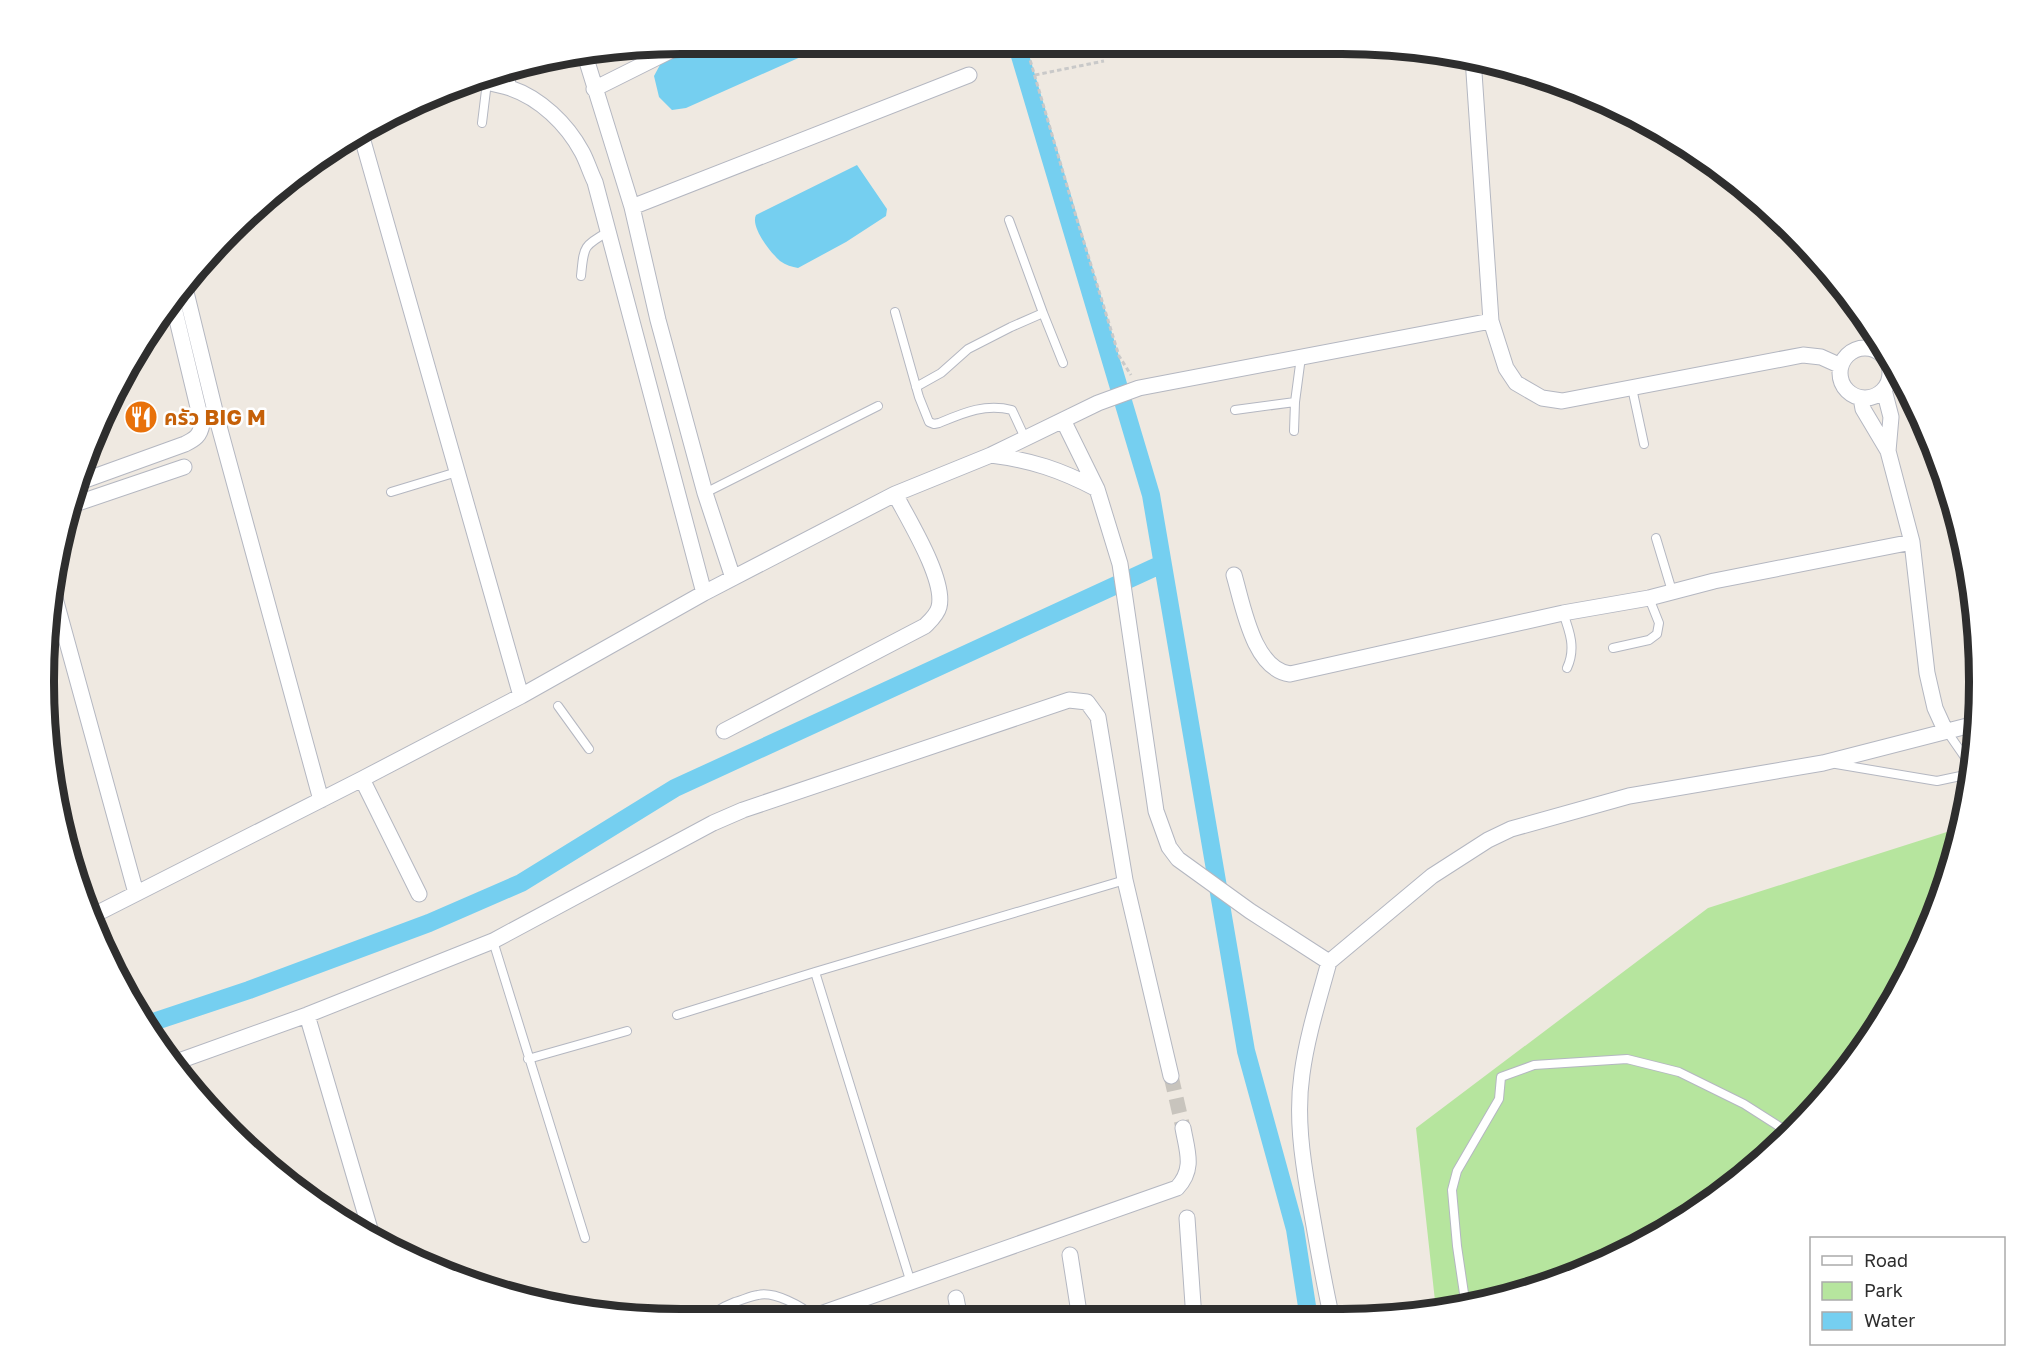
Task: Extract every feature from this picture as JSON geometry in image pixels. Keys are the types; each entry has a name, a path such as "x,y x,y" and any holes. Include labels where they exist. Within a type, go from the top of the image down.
{"street":[{"path":"594,89 663,54"},
{"path":"587,61 632,207 657,320 705,493 733,578"},
{"path":"1474,68 1491,321 1506,368 1516,383 1542,398 1562,401 1803,355 1821,357 1841,366"},
{"path":"632,207 969,75"},
{"path":"491,84 511,88 531,98 547,110 565,128 582,152 595,182 704,593"},
{"path":"363,141 521,696"},
{"path":"187,296 217,419 321,800"},
{"path":"87,479 185,444 197,438 201,431 202,424 175,312"},
{"path":"99,913 521,696 547,685 704,593 895,494 991,454 1098,403 1139,388 1491,321"},
{"path":"1874,350 1859,349 1851,352 1845,358 1841,366 1842,382 1852,395 1861,398 1869,398 1892,386 1888,451"},
{"path":"1861,398 1863,409 1888,451 1912,542 1927,673 1935,708 1945,730"},
{"path":"1063,420 1097,489 1120,564 1156,810 1166,839 1178,859 1250,911 1329,962"},
{"path":"991,454 1019,458 1047,466 1067,473 1097,489"},
{"path":"80,502 184,467"},
{"path":"724,731 925,626 938,613 941,594 928,558 895,494"},
{"path":"1234,575 1258,649 1283,673 1290,674 1563,613 1649,598 1714,581 1912,542"},
{"path":"58,609 136,893"},
{"path":"182,1060 307,1015 493,941 713,823 743,810 1068,700 1087,702 1098,717 1125,880 1171,1076"},
{"path":"1330,1309 1318,1249 1299,1124 1301,1075 1329,962 1432,876 1488,840 1511,829 1629,796 1823,763 1968,725"},
{"path":"362,779 419,894"},
{"path":"307,1015 369,1225"},
{"path":"836,1309 1177,1188 1185,1179 1189,1167 1183,1128"},
{"path":"1187,1218 1193,1309"},
{"path":"1070,1256 1078,1309"},
{"path":"956,1298 958,1309"}],"lane":[{"path":"511,77 511,88"},
{"path":"480,87 482,123"},
{"path":"1009,220 1063,363"},
{"path":"581,276 584,249 592,240 608,232"},
{"path":"895,312 916,387 929,422 939,423 977,408 1005,408 1012,410 1025,438"},
{"path":"916,387 942,373 968,349 1043,314"},
{"path":"1294,431 1301,357"},
{"path":"1632,388 1644,444"},
{"path":"1235,410 1295,402"},
{"path":"705,493 878,406"},
{"path":"391,492 457,472"},
{"path":"1656,538 1672,591"},
{"path":"1613,648 1649,640 1657,634 1659,623 1649,598"},
{"path":"1563,613 1573,642 1567,669"},
{"path":"558,706 589,749"},
{"path":"1945,730 1965,757"},
{"path":"1823,763 1937,781 1962,776"},
{"path":"677,1015 1125,880"},
{"path":"493,941 585,1238"},
{"path":"815,972 912,1283"},
{"path":"528,1059 627,1031"},
{"path":"1465,1297 1452,1190 1457,1171 1499,1099 1501,1077 1534,1065 1627,1059 1679,1072 1744,1104 1782,1127"},
{"path":"720,1309 760,1294 782,1299 804,1309"}],"path":[{"path":"1028,54 1119,356 1139,388"},
{"path":"1035,75 1104,61"}],"green space":[{"path":"1950,831 1936,883 1921,922 1885,995 1863,1030 1813,1095 1755,1153 1690,1203 1619,1244 1543,1276 1504,1288 1435,1302 1416,1128 1708,908"}],"water":[{"path":"680,54 807,54 686,108 672,110 659,97 654,76 661,63"},
{"path":"857,165 887,209 886,216 846,242 798,268 780,261 759,233 755,220 756,215"}],"waterway":[{"path":"1019,54 1151,495 1246,1051 1295,1229 1307,1309"},
{"path":"155,1021 249,990 429,923 521,883 675,788 1162,564"}],"tunnel":[{"path":"1171,1076 1183,1128"}],"place":[{"name":"ครัว BIG M","path":"141,417"}]}
